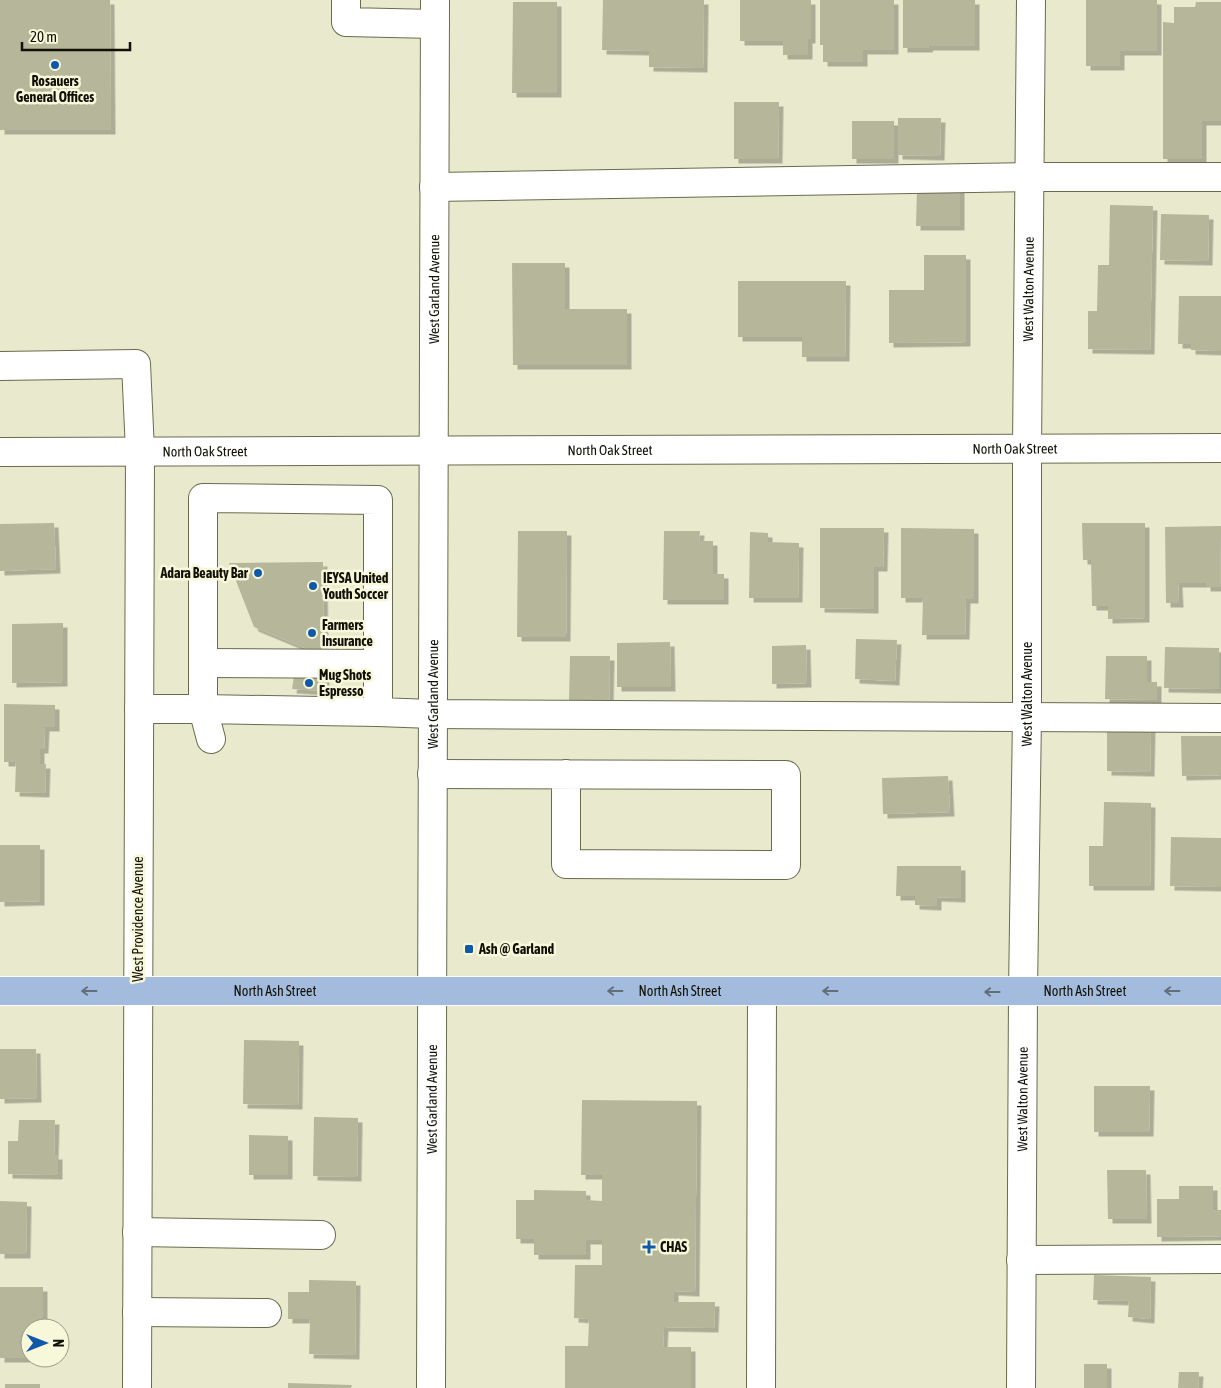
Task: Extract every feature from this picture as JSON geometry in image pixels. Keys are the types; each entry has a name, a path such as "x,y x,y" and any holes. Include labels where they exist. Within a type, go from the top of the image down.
{"main road":[{"name":"North Ash Street","path":"0,991 1221,991"}],"street":[{"path":"346,0 346,22 435,12"},
{"name":"West Walton Avenue","path":"1021,1388 1022,992 1027,716 1031,0"},
{"name":"West Garland Avenue","path":"431,1388 435,12"},
{"path":"434,187 1029,177 1221,176"},
{"name":"West Providence Avenue","path":"0,366 136,364 140,451 137,1388"},
{"name":"North Oak Street","path":"0,452 1221,448"},
{"path":"211,739 203,709 203,498 378,500 378,712"},
{"path":"203,663 378,664"},
{"path":"139,709 432,714 1221,718"},
{"path":"432,774 566,774 786,775 786,865 566,864 566,774"},
{"path":"761,1388 762,991"},
{"path":"137,1232 320,1235"},
{"path":"1021,1260 1221,1259"},
{"path":"137,1312 267,1313"}],"building":[{"name":"Rosauers General Offices","path":"0,0 110,0 111,130 0,130"},
{"path":"603,0 704,0 703,68 649,67 649,51 602,50"},
{"path":"740,0 811,0 811,39 808,39 808,55 783,55 783,41 740,41"},
{"path":"820,0 894,0 894,50 863,50 863,62 823,62 823,45 820,45"},
{"path":"903,0 975,0 975,46 903,48"},
{"path":"1086,0 1157,0 1157,51 1120,51 1120,66 1086,66"},
{"path":"513,2 557,2 557,93 512,93"},
{"path":"1196,2 1221,2 1221,121 1202,121 1202,159 1163,159 1163,22 1174,23 1174,7 1195,7"},
{"path":"734,102 779,102 778,159 734,159"},
{"path":"898,118 941,118 940,156 898,155"},
{"path":"852,121 894,121 894,159 852,159"},
{"path":"917,187 960,188 960,226 916,226"},
{"path":"1110,205 1153,206 1150,350 1088,349 1088,311 1097,311 1098,265 1109,265"},
{"path":"1161,214 1209,215 1208,261 1160,260"},
{"path":"924,255 966,255 966,342 889,343 889,290 924,290"},
{"path":"512,263 565,263 565,309 627,309 627,365 513,365"},
{"path":"738,281 846,281 845,357 802,357 802,337 738,337"},
{"path":"1179,296 1221,296 1221,351 1191,350 1191,344 1178,344"},
{"path":"54,523 56,569 0,571 0,524"},
{"path":"1082,523 1145,523 1145,618 1108,619 1108,606 1092,606 1091,560 1083,560"},
{"path":"1221,526 1220,587 1206,587 1206,583 1178,583 1179,603 1166,603 1165,527"},
{"path":"820,528 884,528 883,567 874,567 874,609 820,608"},
{"path":"901,528 974,529 974,599 966,599 965,635 922,635 923,598 901,598"},
{"path":"518,531 567,531 566,637 517,637"},
{"path":"664,531 700,531 699,541 713,541 713,574 724,574 724,600 663,600"},
{"path":"750,532 768,533 768,542 799,543 798,598 749,598"},
{"path":"323,562 324,656 254,627 229,563"},
{"path":"63,623 63,682 12,683 12,624"},
{"path":"856,639 897,640 895,681 855,679"},
{"path":"670,642 671,687 617,687 617,643"},
{"path":"806,645 807,683 772,684 772,646"},
{"path":"1165,647 1219,648 1219,689 1164,688"},
{"path":"570,656 610,656 609,702 569,701"},
{"path":"1106,656 1147,656 1147,682 1157,682 1157,700 1105,699"},
{"name":"Mug Shots Espresso","path":"294,676 325,677 324,691 292,689"},
{"path":"4,704 55,705 55,727 45,727 44,749 40,749 40,764 46,764 45,793 15,792 16,762 4,762"},
{"path":"1107,727 1151,727 1150,772 1107,771"},
{"path":"1181,736 1221,736 1221,775 1182,776"},
{"path":"948,776 950,812 883,814 882,778"},
{"path":"1104,802 1151,803 1150,886 1089,886 1089,846 1103,846"},
{"path":"1171,837 1221,838 1221,887 1170,886"},
{"path":"0,845 40,845 40,901 0,902"},
{"path":"897,866 961,866 961,898 937,897 937,906 915,905 915,896 896,896"},
{"path":"244,1040 299,1041 298,1105 243,1104"},
{"path":"0,1049 36,1049 37,1098 0,1099"},
{"path":"1094,1086 1150,1086 1149,1132 1094,1132"},
{"name":"CHAS","path":"582,1100 697,1101 695,1292 674,1291 674,1302 715,1302 714,1328 664,1327 663,1347 691,1347 691,1388 565,1388 565,1346 588,1346 589,1319 574,1318 575,1265 602,1265 602,1240 586,1240 586,1255 534,1255 534,1239 516,1239 516,1200 534,1200 534,1190 586,1191 586,1200 602,1201 602,1175 581,1175"},
{"path":"314,1117 358,1118 357,1177 313,1176"},
{"path":"19,1120 55,1120 54,1155 58,1155 58,1175 8,1174 8,1141 18,1141"},
{"path":"249,1135 288,1136 288,1175 249,1175"},
{"path":"1107,1170 1146,1170 1147,1219 1108,1219"},
{"path":"1179,1186 1213,1186 1213,1210 1221,1210 1221,1236 1157,1237 1157,1199 1179,1199"},
{"path":"0,1201 27,1202 26,1254 0,1254"},
{"path":"1094,1275 1151,1277 1150,1319 1128,1317 1129,1301 1093,1300"},
{"path":"309,1280 356,1281 355,1355 309,1354 310,1319 288,1319 288,1292 309,1292"},
{"path":"0,1287 43,1287 43,1318 20,1318 20,1358 0,1358"},
{"path":"1084,1364 1107,1364 1107,1388 1084,1388"},
{"path":"1179,1372 1199,1372 1198,1388 1178,1388"},
{"path":"288,1383 352,1385 351,1388 288,1388"},
{"path":"5,1384 40,1384 40,1388 5,1388"}],"place":[{"name":"Rosauers General Offices","path":"55,65"},
{"name":"Adara Beauty Bar","path":"258,573"},
{"name":"IEYSA United Youth Soccer","path":"313,586"},
{"name":"Farmers Insurance","path":"312,633"},
{"name":"Mug Shots Espresso","path":"309,683"},
{"name":"Ash @ Garland","path":"469,949"},
{"name":"CHAS","path":"649,1247"}]}
